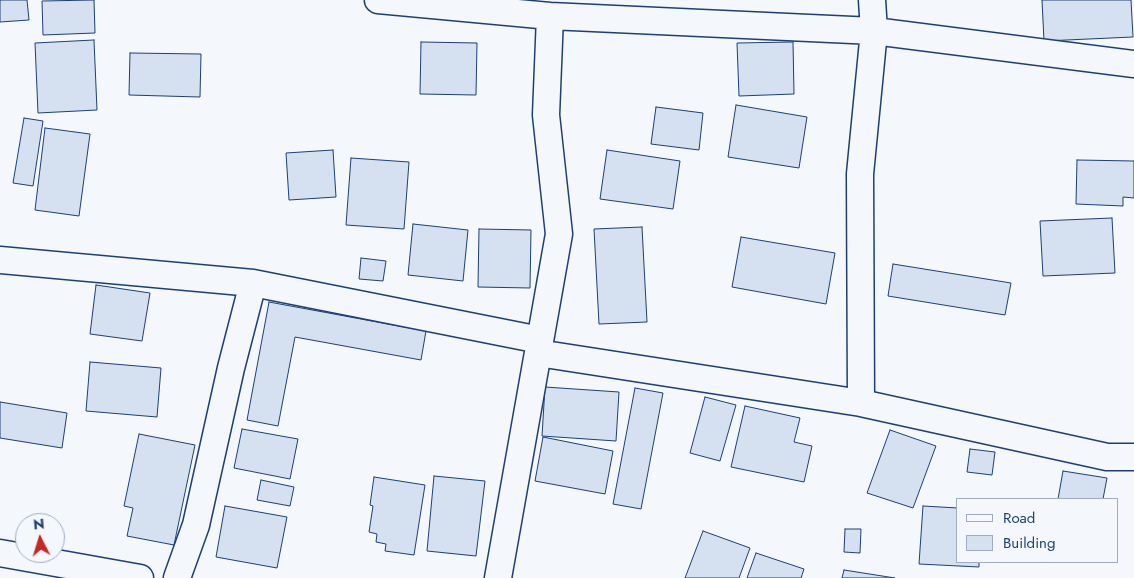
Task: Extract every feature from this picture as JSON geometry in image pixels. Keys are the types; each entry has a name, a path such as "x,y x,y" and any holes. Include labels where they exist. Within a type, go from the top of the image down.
{"street":[{"path":"378,0 550,16 874,31 1134,64"},
{"path":"861,403 860,174 874,31 872,0"},
{"path":"498,578 559,234 546,115 550,16"},
{"path":"0,260 253,283 539,346 861,403 1107,457 1134,457"},
{"path":"177,578 196,525 231,368 253,283"},
{"path":"0,553 140,578"}],"building":[{"path":"0,0 27,0 29,20 0,22"},
{"path":"94,0 95,33 43,35 42,1"},
{"path":"1042,0 1131,0 1133,37 1044,41"},
{"path":"94,40 97,110 38,113 35,43"},
{"path":"421,42 477,43 476,95 420,94"},
{"path":"793,42 794,94 739,96 737,43"},
{"path":"130,53 201,54 200,97 129,95"},
{"path":"736,105 807,117 799,168 728,157"},
{"path":"656,107 703,113 699,150 651,144"},
{"path":"24,118 43,121 33,186 13,183"},
{"path":"45,128 90,134 79,216 35,210"},
{"path":"333,150 336,197 289,200 286,153"},
{"path":"607,150 680,161 673,209 600,199"},
{"path":"351,158 409,162 404,229 346,225"},
{"path":"1077,160 1134,161 1134,198 1123,197 1123,206 1076,204"},
{"path":"1112,218 1115,273 1043,276 1040,221"},
{"path":"413,224 468,230 463,281 408,275"},
{"path":"642,227 647,322 599,324 594,229"},
{"path":"479,229 531,230 530,288 478,287"},
{"path":"741,237 835,253 826,304 732,287"},
{"path":"361,258 386,261 383,281 359,279"},
{"path":"893,264 1011,283 1005,315 888,296"},
{"path":"96,285 150,293 142,341 90,334"},
{"path":"269,302 426,331 421,360 295,337 278,426 247,420"},
{"path":"90,362 161,368 157,417 86,411"},
{"path":"545,387 619,392 616,441 542,436"},
{"path":"635,388 663,393 641,509 613,504"},
{"path":"705,397 736,405 720,461 690,453"},
{"path":"0,402 67,413 62,448 0,438"},
{"path":"745,406 800,418 794,442 812,446 804,482 731,467"},
{"path":"242,429 298,439 290,479 234,468"},
{"path":"890,430 936,446 913,508 867,493"},
{"path":"139,434 195,445 174,545 127,536 133,508 124,506"},
{"path":"543,437 613,451 605,494 535,481"},
{"path":"970,449 995,452 992,475 967,472"},
{"path":"1063,471 1107,478 1103,498 1058,498"},
{"path":"434,476 485,481 476,556 427,551"},
{"path":"374,477 425,485 414,555 385,551 386,544 376,542 377,534 369,532 373,506 370,505"},
{"path":"261,480 294,487 290,506 257,500"},
{"path":"225,506 287,517 277,568 216,557"},
{"path":"923,506 956,508 956,563 979,563 979,567 919,564"},
{"path":"845,529 861,529 860,553 844,552"},
{"path":"703,531 750,548 739,578 685,578"},
{"path":"756,553 804,569 801,578 747,578"},
{"path":"844,570 895,578 842,578"}]}
